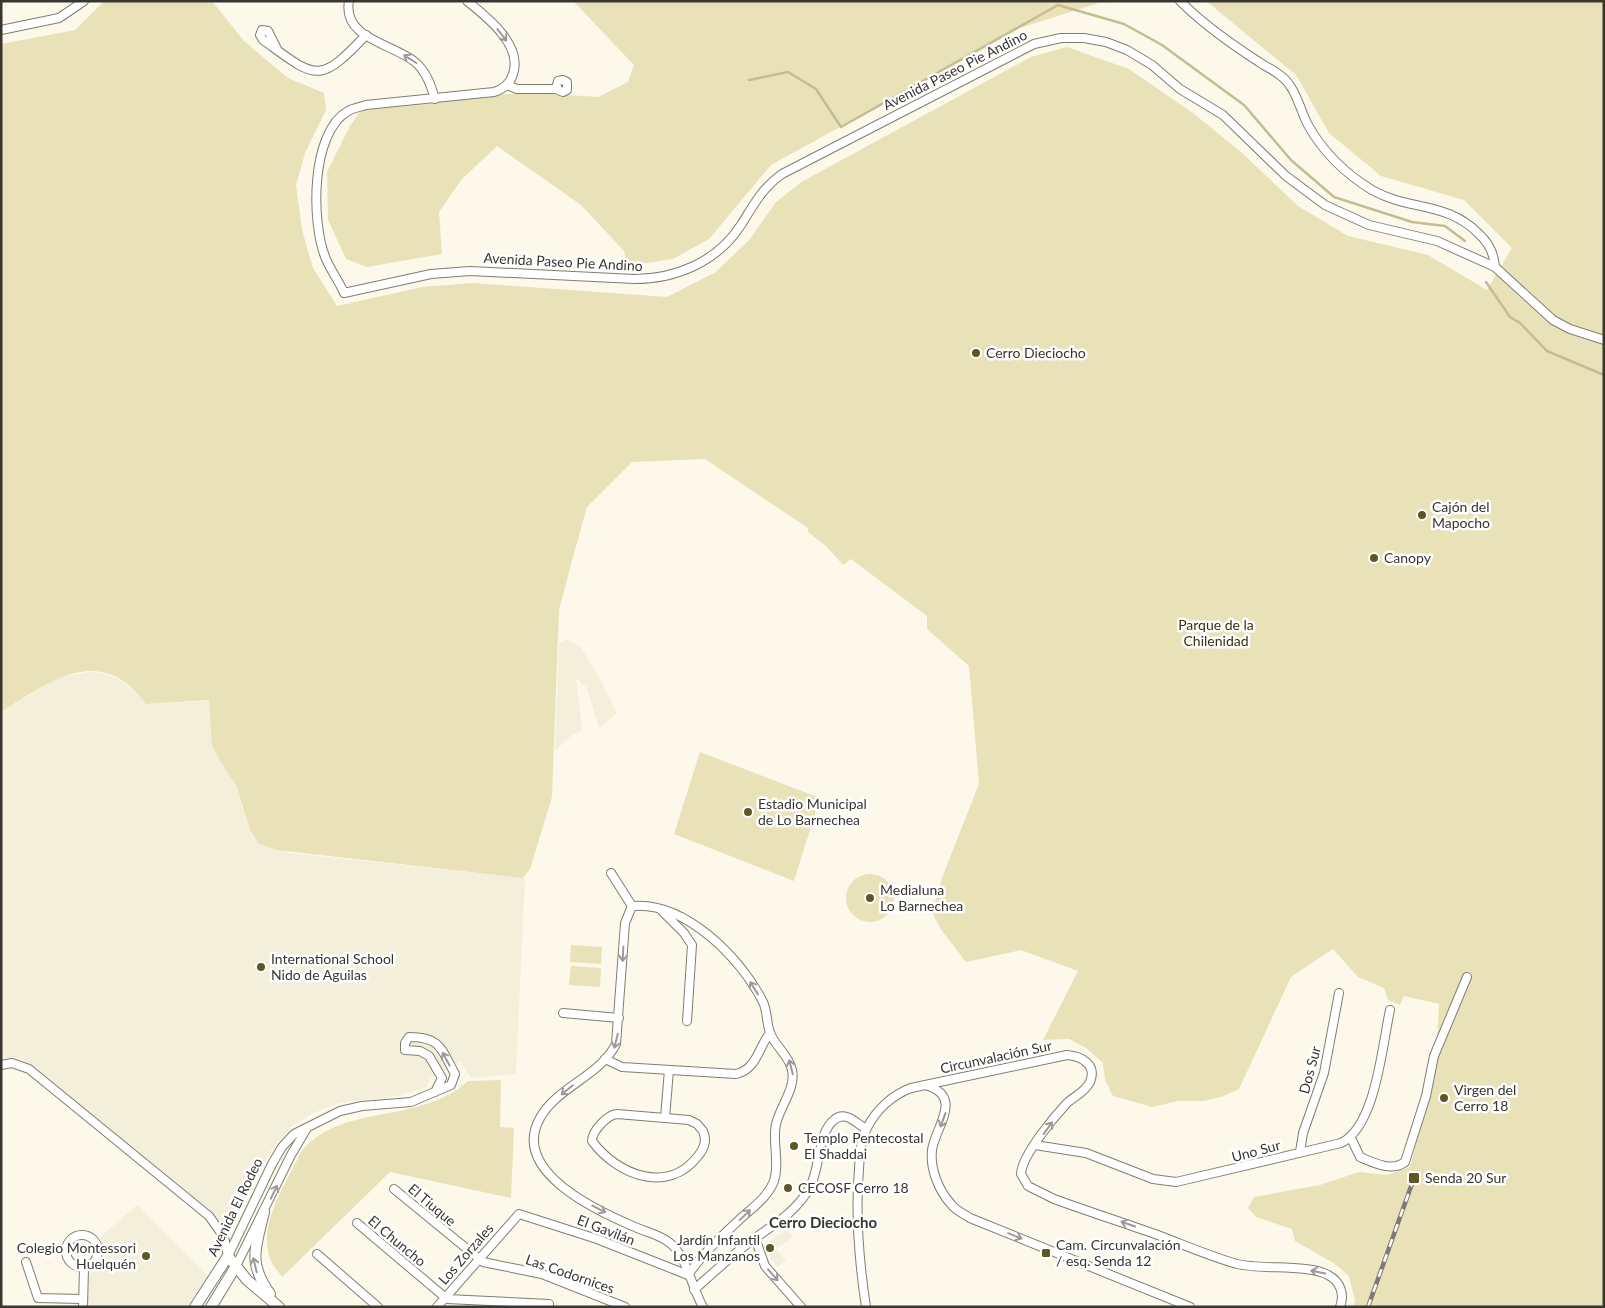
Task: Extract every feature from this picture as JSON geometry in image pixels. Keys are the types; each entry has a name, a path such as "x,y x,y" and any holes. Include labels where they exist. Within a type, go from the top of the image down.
{"street":[{"path":"1,30 59,18 84,1"},
{"path":"349,1 349,13 352,22 366,35 416,63 426,75 435,99 494,92 507,85 514,70 514,58 510,47 490,21 467,1"},
{"path":"1180,1 1234,44 1283,77 1296,96 1315,136 1351,176 1374,191 1398,202 1431,206 1458,217 1474,228 1487,243 1494,256 1495,267"},
{"path":"277,49 301,67 320,71 337,65 366,35"},
{"name":"Avenida Paseo Pie Andino","path":"435,99 366,105 347,112 334,126 326,142 318,171 316,217 326,260 344,293 431,274 470,271 645,279 678,273 708,258 726,244 740,227 761,192 782,174 1034,44 1072,37 1095,39 1116,45 1152,65 1180,88 1223,115 1298,187 1339,213 1384,230 1436,241 1495,267 1552,320 1570,330 1604,340"},
{"path":"507,85 516,89 556,89"},
{"path":"611,873 632,906"},
{"path":"632,906 644,905 661,909 708,933 752,984 764,1005 770,1033 777,1046 789,1060 793,1072 792,1084 775,1127 775,1178 768,1193 706,1251 688,1275"},
{"path":"632,906 625,923 616,1044 605,1059 558,1098 543,1114 537,1124 533,1140 537,1158 546,1172 577,1198 628,1224 669,1241 679,1255 702,1307"},
{"path":"661,909 692,944 687,1022"},
{"path":"1390,1010 1367,1112 1359,1128 1351,1138 1360,1157 1381,1166 1400,1167 1405,1162 1426,1096 1434,1056 1467,978"},
{"name":"Dos Sur","path":"1300,1152 1303,1133 1324,1073 1339,993"},
{"path":"563,1013 619,1018"},
{"path":"605,1059 622,1066 732,1075 741,1073 752,1066 770,1033"},
{"name":"Avenida El Rodeo","path":"195,1307 228,1256 282,1147 294,1134 330,1115 351,1108 402,1104 435,1092 451,1085 454,1074 436,1042 427,1037 409,1037 405,1043 405,1050 420,1051 429,1056 442,1078 435,1092"},
{"name":"Circunvalación Sur","path":"923,1085 1056,1056 1071,1056 1083,1059 1088,1063 1092,1072 1088,1085 1063,1108 1026,1158 1021,1174 1022,1180 1035,1191 1239,1264 1315,1271 1327,1274 1336,1280 1341,1289 1342,1301 1340,1307"},
{"path":"1,1065 12,1063 29,1069 209,1216 224,1237 228,1256 247,1280 279,1307"},
{"path":"665,1118 669,1070"},
{"path":"866,1307 856,1218 861,1148 866,1129 874,1116 889,1100 905,1090 923,1085"},
{"name":"Circunvalación Sur","path":"923,1085 940,1093 946,1104 945,1115 933,1146 932,1162 934,1174 951,1205 970,1218 1190,1307"},
{"path":"612,1115 665,1118 695,1122 702,1128 705,1137 702,1150 696,1158 688,1167 672,1176 654,1179 636,1174 617,1164 592,1141 593,1135 612,1115"},
{"path":"694,1290 722,1264 755,1238 781,1221 810,1188 816,1174 827,1127 831,1122 841,1116 847,1116 866,1129"},
{"name":"Avenida El Rodeo","path":"211,1307 236,1266 291,1155 308,1128"},
{"name":"Uno Sur","path":"1036,1145 1086,1153 1146,1177 1176,1182 1341,1143 1351,1138"},
{"path":"282,1147 288,1149 291,1155"},
{"name":"El Tiuque","path":"394,1189 477,1259"},
{"path":"264,1212 253,1256 260,1281 279,1307"},
{"path":"224,1237 238,1229 248,1214"},
{"name":"El Gavilán","path":"514,1217 523,1214 542,1220 688,1275"},
{"name":"Los Zorzales","path":"436,1307 514,1217"},
{"name":"El Chuncho","path":"357,1223 444,1298"},
{"path":"81,1235 91,1238 98,1252 93,1262 84,1267 74,1265 66,1253 68,1243 81,1235"},
{"path":"755,1238 765,1266 801,1307"},
{"path":"317,1254 378,1307"},
{"name":"Las Codornices","path":"477,1259 486,1263 542,1274 625,1307"},
{"path":"26,1262 38,1298 82,1303 84,1267"},
{"path":"444,1298 452,1300 549,1304"}],"shaded area":[{"path":"569,639 581,648 597,673 617,713 599,728 587,688 576,678 582,730 573,734 555,751 559,643"},
{"name":"International School Nido de Aguilas","path":"88,672 103,673 118,679 134,690 147,704 210,701 214,750 229,771 236,786 249,829 256,841 271,849 289,853 525,878 516,1074 471,1078 460,1062 430,1079 425,1088 393,1097 339,1103 311,1114 291,1127 272,1149 228,1229 209,1209 23,1060 15,1057 1,1061 1,712 57,678"},
{"name":"Colegio Montessori Huelquén","path":"137,1205 208,1276 187,1307 86,1307 85,1278 102,1262 105,1249 99,1238"},
{"name":"Jardín Infantil Los Manzanos","path":"786,1229 793,1237 776,1249 786,1261 778,1267 762,1247"}],"green space":[{"name":"Parque de la Chilenidad","path":"104,1 212,1 244,41 288,78 324,93 326,110 305,153 296,185 302,230 313,268 337,306 422,287 473,283 667,297 716,272 749,240 776,202 803,181 1031,57 1067,47 1129,69 1193,113 1241,152 1298,206 1348,236 1428,255 1487,290 1512,248 1464,200 1381,176 1329,133 1296,75 1206,1 1604,1 1604,1307 1353,1307 1355,1301 1349,1276 1335,1264 1295,1241 1292,1229 1256,1217 1248,1208 1254,1197 1320,1185 1359,1172 1387,1175 1410,1167 1436,1058 1439,1004 1404,996 1400,1005 1388,1000 1384,988 1358,977 1333,949 1291,977 1239,1089 1221,1097 1203,1101 1178,1101 1152,1107 1113,1096 1105,1080 1103,1063 1086,1048 1069,1039 1043,1040 1078,971 1021,950 966,962 940,928 932,912 943,875 979,784 969,666 927,629 927,616 851,559 843,565 826,546 808,532 808,528 705,459 632,462 587,507 559,610 552,797 530,869 523,878 276,850 258,843 250,830 236,785 212,745 209,700 146,704 129,685 111,675 93,671 75,673 57,679 1,712 1,44 75,30"},
{"path":"573,1 1129,1 1099,3 1020,28 771,165 709,239 673,259 627,266 624,251 581,205 497,146 461,180 439,212 442,254 367,267 346,259 328,220 327,172 350,126 361,110 427,104 479,95 538,93 598,97 628,82 634,65"},
{"name":"Estadio Municipal de Lo Barnechea","path":"700,752 820,798 794,881 674,834"},
{"name":"Medialuna Lo Barnechea","path":"865,874 875,874 887,881 894,893 894,903 887,915 875,922 865,922 857,918 850,911 846,903 846,893 850,885 857,878"},
{"path":"571,945 602,947 601,964 570,962"},
{"path":"571,966 601,968 600,987 569,985"},
{"path":"501,1080 500,1127 514,1128 511,1198 390,1172 282,1277 271,1261 267,1248 270,1220 281,1192 300,1154 316,1138 335,1127 356,1120 426,1104 448,1095 468,1081"}],"waterway":[{"path":"749,80 788,72 816,89 841,127 1058,5 1124,24 1162,45 1244,105 1291,160 1334,197 1412,222 1445,226 1465,241"},
{"path":"1486,282 1510,317 1520,323 1547,351 1604,375"}],"railway":[{"path":"1368,1307 1414,1178"}],"place":[{"name":"Cerro Dieciocho","path":"976,353"},
{"name":"Cajón del Mapocho","path":"1422,515"},
{"name":"Canopy","path":"1374,558"},
{"name":"Estadio Municipal de Lo Barnechea","path":"748,812"},
{"name":"Medialuna Lo Barnechea","path":"870,898"},
{"name":"International School Nido de Aguilas","path":"261,967"},
{"name":"Virgen del Cerro 18","path":"1444,1098"},
{"name":"Templo Pentecostal El Shaddai","path":"794,1146"},
{"name":"Senda 20 Sur","path":"1414,1178"},
{"name":"CECOSF Cerro 18","path":"788,1188"},
{"name":"Jardín Infantil Los Manzanos","path":"770,1248"},
{"name":"Cam. Circunvalación / esq. Senda 12","path":"1046,1253"},
{"name":"Colegio Montessori Huelquén","path":"146,1256"}],"district":[{"name":"Cerro Dieciocho","path":"823,1223"}]}
